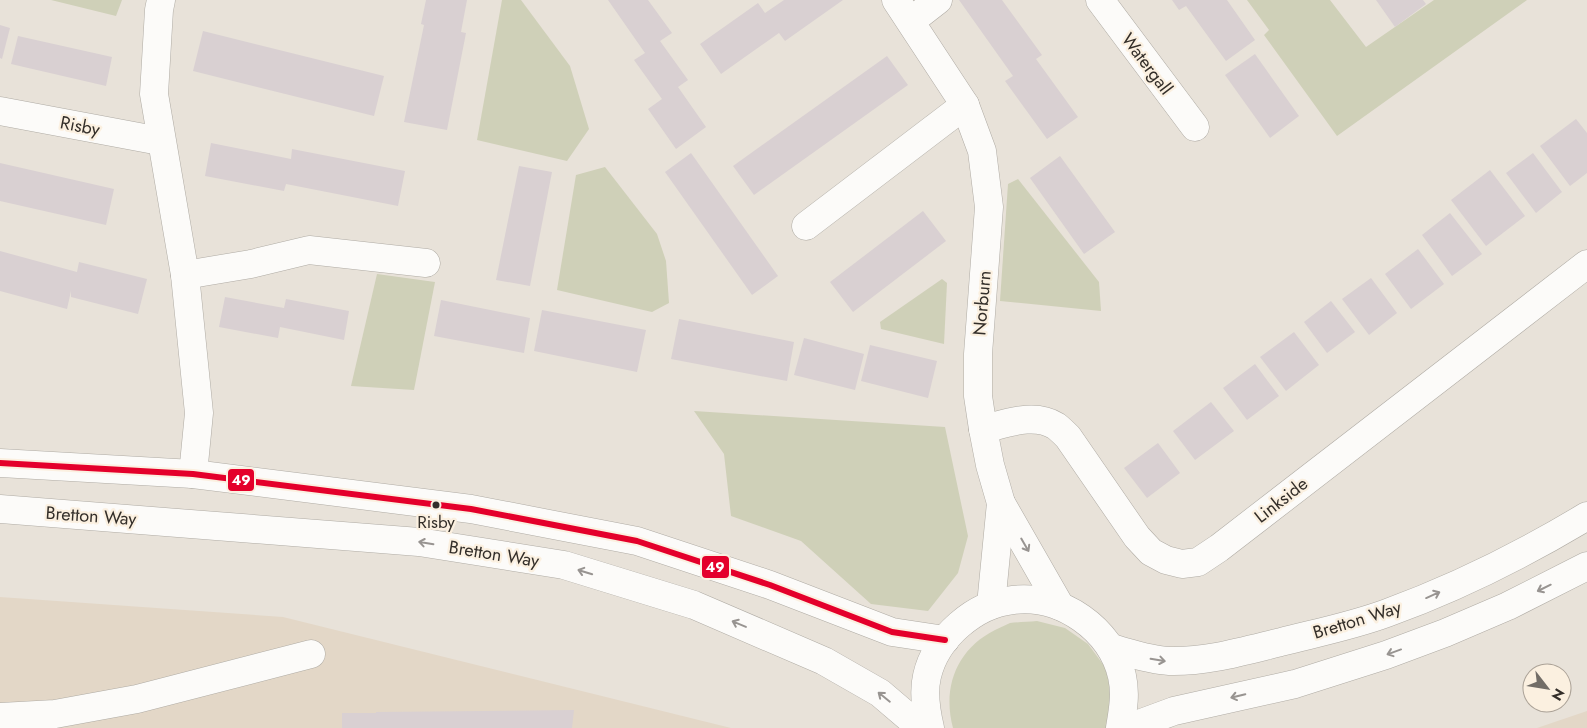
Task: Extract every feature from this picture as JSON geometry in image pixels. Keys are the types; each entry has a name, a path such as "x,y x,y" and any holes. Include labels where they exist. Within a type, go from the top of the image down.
{"street":[{"path":"161,0 154,94 160,141 184,275 199,413 192,474"},
{"path":"903,11 938,0"},
{"name":"Watergall","path":"1100,0 1194,127"},
{"name":"Norburn","path":"903,11 965,104 982,151 989,207 978,354 978,396 983,428 990,465 1001,503 1060,606"},
{"path":"806,226 965,104"},
{"name":"Risby","path":"0,111 160,141"},
{"path":"184,275 251,264 309,250 426,263"},
{"name":"Linkside","path":"983,428 1024,420 1040,420 1055,426 1068,436 1137,537 1151,552 1166,560 1182,564 1198,562 1219,548 1587,264"},
{"path":"0,463 192,474 471,509 637,541 770,585 892,632 945,640"},
{"name":"Norburn","path":"991,605 1001,503"},
{"name":"Bretton Way","path":"0,509 419,542 564,565 694,605 824,661 880,693 921,728"},
{"name":"Bretton Way","path":"1110,648 1146,658 1187,661 1218,657 1341,627 1386,614 1468,579 1530,548 1587,516"},
{"path":"1128,728 1174,711 1295,684 1394,652 1508,606 1587,566"},
{"path":"930,728 925,707 928,675 940,646 961,622 991,605 1014,600 1037,600 1060,606 1089,623 1110,648 1122,675 1125,704 1120,728"},
{"path":"14,720 137,699 311,654"}],"shaded area":[{"path":"0,597 283,617 731,728 0,728"},
{"path":"1587,711 1587,728 1537,728"}],"green space":[{"path":"51,0 122,0 116,16"},
{"path":"502,0 521,0 570,66 589,129 567,161 477,140"},
{"path":"1247,0 1330,0 1366,47 1434,0 1527,0 1337,136 1264,35 1269,30"},
{"path":"605,167 657,234 666,261 669,303 652,312 557,290 576,175"},
{"path":"1018,179 1099,282 1101,311 1000,301 1008,184"},
{"path":"377,274 435,282 414,390 351,386"},
{"path":"942,279 947,283 944,344 881,329 880,322"},
{"path":"694,411 945,427 968,536 958,573 928,611 871,604 801,541 731,516 724,454"},
{"path":"1037,621 1065,628 1088,644 1105,667 1112,692 1108,728 953,728 950,713 951,684 962,659 982,638 995,630 1010,623"}],"building":[{"path":"426,0 467,0 461,32 466,33 447,130 404,122 424,25 421,24"},
{"path":"608,0 648,0 672,33 660,41 688,80 678,87 706,127 676,149 648,109 662,99 634,60 645,53"},
{"path":"784,0 843,0 785,41 779,33 721,74 700,44 758,3 765,13"},
{"path":"959,0 1002,0 1042,55 1036,59 1078,117 1047,139 1005,81 1013,76"},
{"path":"1172,0 1227,0 1255,40 1226,61 1186,6 1179,10"},
{"path":"1376,0 1423,0 1426,4 1395,27"},
{"path":"0,25 10,28 2,59 0,58"},
{"path":"203,31 384,76 374,116 193,71"},
{"path":"18,36 112,57 106,86 11,64"},
{"path":"1255,54 1299,116 1270,138 1225,75"},
{"path":"887,56 908,85 754,195 733,166"},
{"path":"1576,119 1587,133 1587,173 1570,186 1540,146"},
{"path":"211,143 291,159 292,149 405,171 398,206 286,184 284,191 205,176"},
{"path":"691,153 778,276 752,295 665,172"},
{"path":"1533,153 1562,192 1536,213 1506,173"},
{"path":"1060,156 1115,232 1084,254 1030,178"},
{"path":"0,163 114,189 106,225 0,201"},
{"path":"519,166 552,172 530,286 496,280"},
{"path":"1490,170 1525,216 1486,246 1451,200"},
{"path":"923,211 946,241 853,312 830,282"},
{"path":"1450,213 1482,254 1452,276 1422,235"},
{"path":"1418,249 1444,284 1411,309 1385,274"},
{"path":"0,251 77,272 79,262 147,279 138,314 71,297 71,291 67,309 0,291"},
{"path":"1371,278 1397,313 1369,335 1342,299"},
{"path":"225,297 284,308 286,299 349,311 344,340 280,327 278,338 219,327"},
{"path":"441,300 530,318 524,353 434,336"},
{"path":"1331,301 1355,332 1327,353 1304,322"},
{"path":"542,310 646,330 637,372 534,351"},
{"path":"679,319 794,342 787,381 671,359"},
{"path":"1294,332 1319,365 1286,391 1260,357"},
{"path":"804,338 864,354 855,390 794,375"},
{"path":"870,345 937,361 928,398 861,381"},
{"path":"1255,364 1279,396 1247,420 1223,388"},
{"path":"1211,402 1234,431 1195,460 1173,431"},
{"path":"1158,443 1180,473 1147,498 1124,468"},
{"path":"574,710 572,728 342,728 342,713"}],"transit line":[{"name":"49","path":"0,463 193,474 471,509 637,541 770,585 892,632 945,640"}],"place":[{"name":"Risby","path":"436,505"}]}
